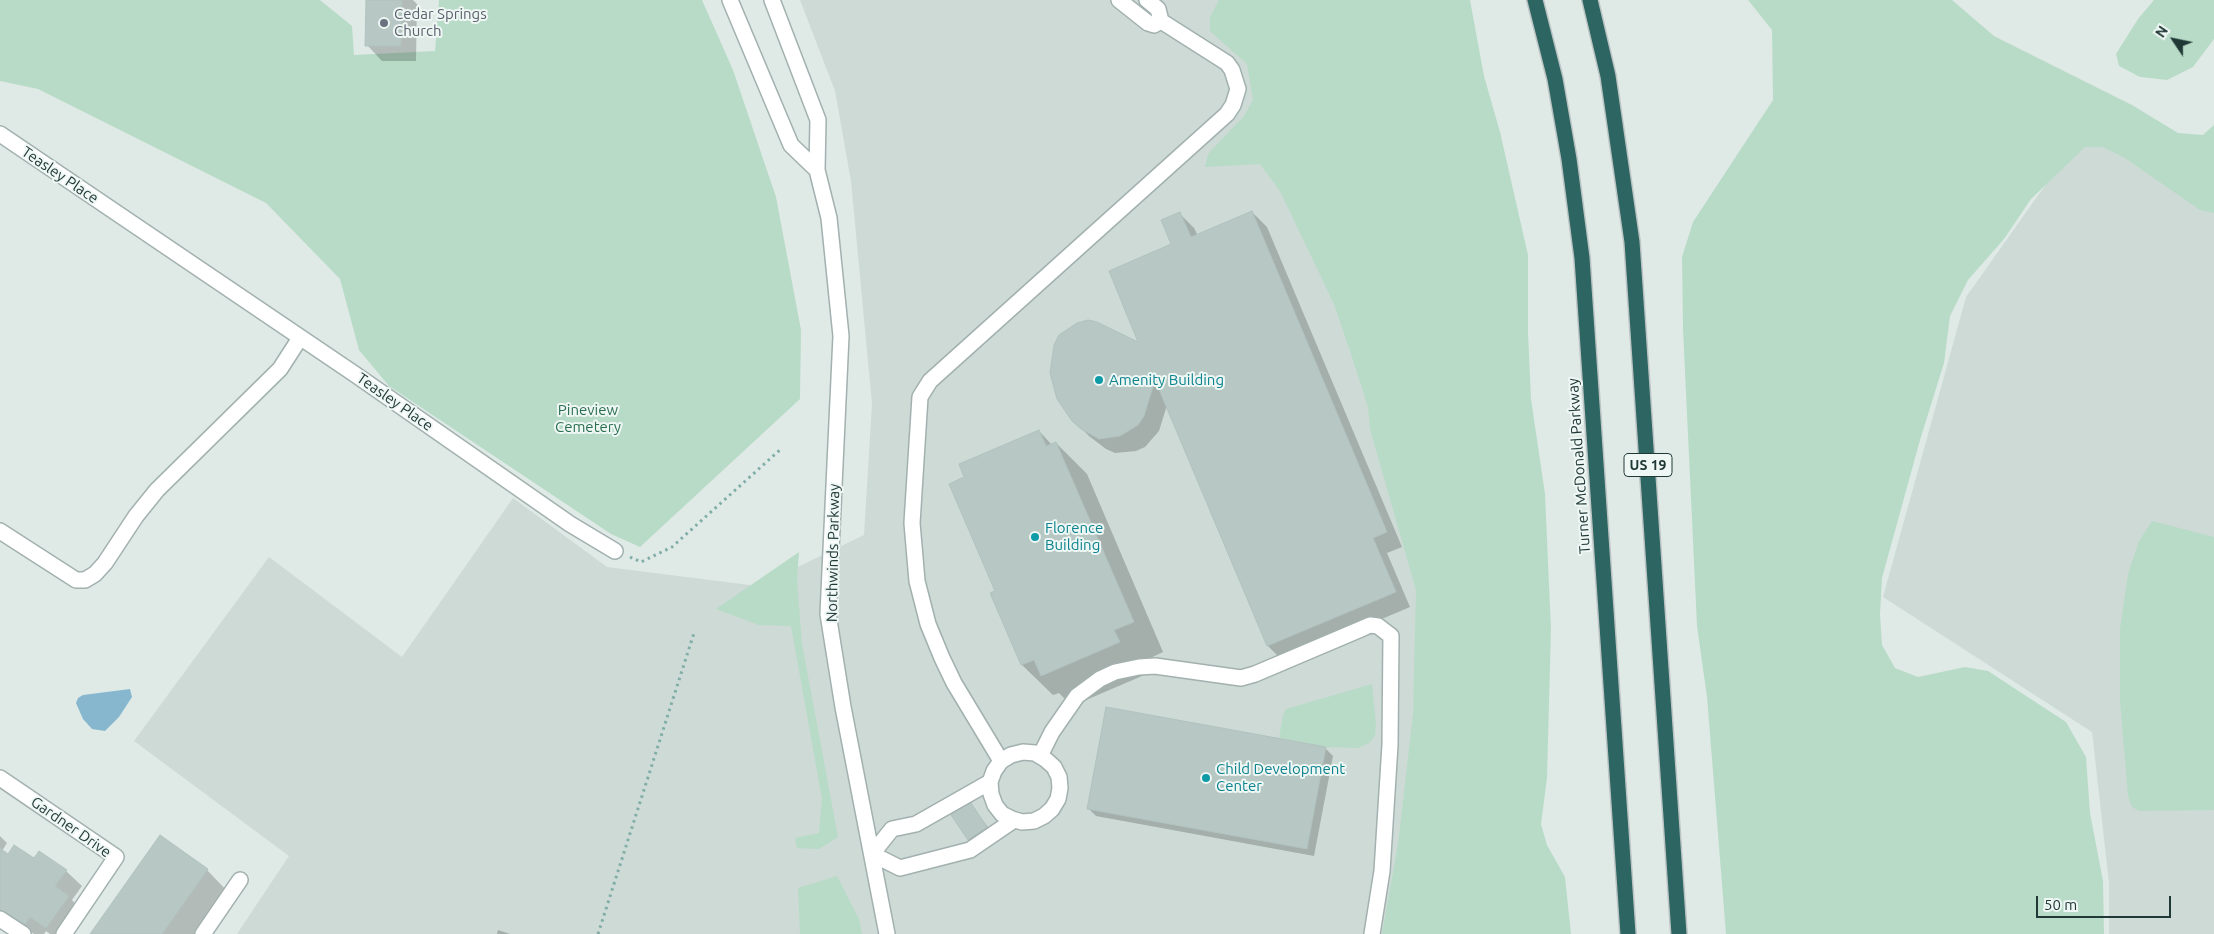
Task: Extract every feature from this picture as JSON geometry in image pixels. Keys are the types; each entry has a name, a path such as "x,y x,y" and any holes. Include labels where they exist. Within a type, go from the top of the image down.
{"highway":[{"name":"Turner McDonald Parkway","path":"1535,0 1556,88 1569,159 1582,258 1628,934"},
{"name":"US 19","path":"1590,0 1608,76 1632,242 1679,934"}],"street":[{"path":"730,0 791,145 817,170"},
{"name":"Northwinds Parkway","path":"772,0 818,120 817,170 829,218 841,336 828,614 843,707 887,934"},
{"path":"1119,0 1148,23 1154,24 1161,21"},
{"path":"1001,761 954,684 946,667 928,624 917,581 912,523 920,397 930,381 1227,114 1233,106 1238,89 1232,70 1227,63 1161,21 1158,9 1147,0"},
{"name":"Teasley Place","path":"0,134 570,524 616,551"},
{"path":"0,530 76,580 85,580 95,574 105,563 136,516 157,490 280,368 300,338"},
{"path":"1040,756 1052,732 1077,696 1100,679 1115,672 1155,666 1241,678 1255,674 1360,628 1370,625 1378,626 1391,636 1390,745 1382,870 1372,934"},
{"path":"1023,752 1040,756 1054,767 1059,777 1058,799 1052,809 1034,821 1022,822 1002,814 995,805 991,794 990,782 994,771 1001,761 1011,755 1023,752"},
{"name":"Gardner Drive","path":"0,778 116,857 64,934"},
{"path":"990,782 916,824 892,829 872,854 900,868 970,850 1014,820"},
{"path":"203,934 240,880"},
{"path":"0,918 23,934"}],"path":[{"path":"616,551 641,562 672,547 782,448"},
{"path":"598,934 694,632"}],"shaded area":[{"path":"800,0 1290,0 1441,511 1411,934 237,934 289,856 134,741 269,557 402,657 513,498 607,567 758,586 864,535 872,404 851,181 835,91"},
{"path":"2090,122 2214,209 2214,934 2109,934 2109,883 2092,732 1883,597 1966,297"}],"green space":[{"name":"Pineview Cemetery","path":"0,0 320,0 352,26 354,55 435,51 439,0 702,0 733,70 776,197 801,330 800,399 640,547 611,534 389,386 359,350 340,279 266,203 38,89 0,81"},
{"path":"1219,0 1470,0 1484,76 1500,132 1528,255 1528,332 1531,399 1545,494 1551,629 1547,778 1541,824 1547,845 1565,877 1571,934 1382,934 1398,844 1413,714 1416,590 1370,429 1368,407 1334,304 1280,191 1260,164 1205,167 1208,154 1244,116 1253,100 1247,64 1210,31 1210,17"},
{"path":"1748,0 1952,0 1994,36 2132,105 2178,133 2203,135 2214,125 2214,213 2200,210 2125,158 2103,147 2085,147 2031,199 2004,239 1968,280 1950,316 1944,363 1920,440 1882,578 1880,614 1882,645 1895,668 1918,677 1965,667 1988,671 2066,722 2086,757 2090,813 2103,881 2104,934 1726,934 1707,697 1697,626 1683,329 1682,257 1693,222 1773,100 1772,30"},
{"path":"2154,0 2214,0 2214,39 2193,67 2167,80 2140,77 2119,66 2116,54 2138,19"},
{"path":"2152,521 2214,537 2214,810 2139,811 2132,807 2128,796 2120,701 2120,629 2128,574 2139,541"},
{"path":"799,552 797,580 802,644 838,837 819,849 797,848 795,838 819,833 822,799 791,626 759,625 716,609"},
{"path":"1372,684 1376,725 1375,736 1369,743 1358,748 1326,747 1279,738 1283,715 1286,709"},
{"path":"837,876 859,919 862,934 800,934 798,888"}],"water":[{"path":"130,689 132,697 119,717 105,731 92,729 83,719 76,703 78,698 83,695"}],"building":[{"name":"Cedar Springs Church","path":"366,0 402,0 401,46 365,46"},
{"path":"1252,211 1387,532 1373,538 1396,592 1267,646 1155,380 1144,416 1138,425 1120,436 1099,439 1081,429 1072,421 1057,399 1050,373 1054,345 1059,335 1077,323 1088,320 1097,322 1138,342 1109,271 1171,244 1161,220 1180,212 1191,237"},
{"name":"Florence Building","path":"1039,430 1046,446 1056,442 1134,622 1114,630 1120,642 1041,676 1034,660 1021,665 990,593 995,591 949,484 964,477 959,464"},
{"name":"Child Development Center","path":"1106,707 1326,747 1307,849 1087,809"},
{"path":"971,803 987,827 968,840 951,815"},
{"path":"160,835 208,869 162,934 90,934"},
{"path":"14,845 34,858 39,851 67,870 55,886 69,896 46,928 30,917 25,924 0,910 0,848 8,854"}],"place":[{"name":"Cedar Springs Church","path":"384,23"},
{"name":"Amenity Building","path":"1099,380"},
{"name":"Florence Building","path":"1035,537"},
{"name":"Child Development Center","path":"1206,778"}]}
